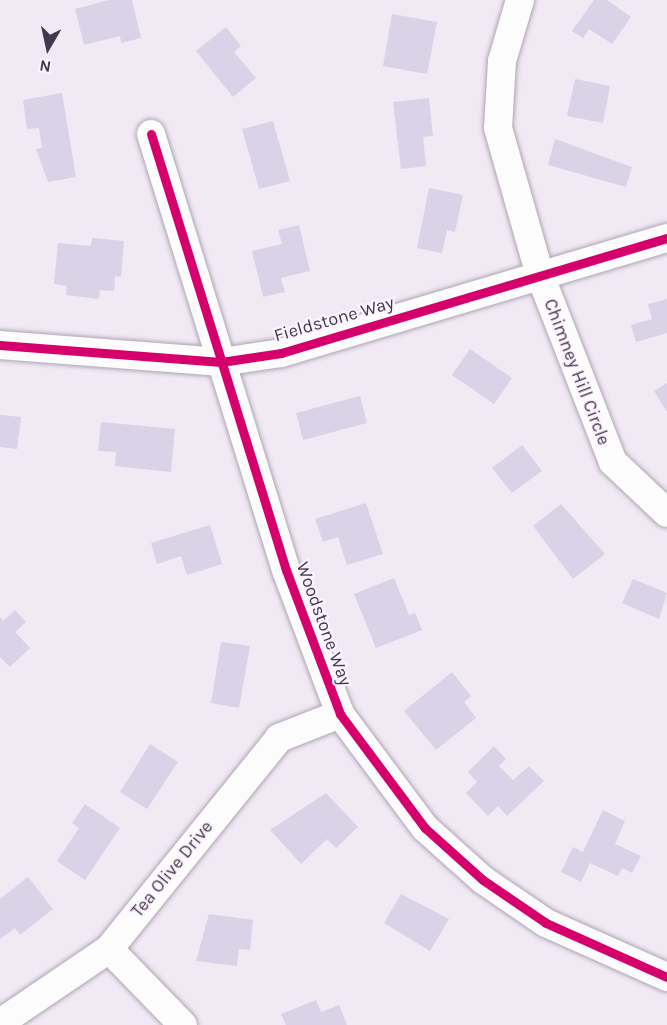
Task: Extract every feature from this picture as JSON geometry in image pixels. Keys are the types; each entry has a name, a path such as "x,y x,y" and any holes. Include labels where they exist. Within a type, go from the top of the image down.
{"street":[{"name":"Chimney Hill Circle","path":"520,0 502,61 498,128 540,274 613,462 667,513"},
{"name":"Woodstone Way","path":"151,135 286,570 340,714 425,828 483,880 546,923 667,977"},
{"name":"Fieldstone Way","path":"0,345 221,362 281,353 667,238"},
{"name":"Tea Olive Drive","path":"0,1023 109,949 279,738 340,714"},
{"path":"109,949 183,1025"}],"building":[{"path":"109,0 132,0 141,38 121,43 120,36 84,45 75,9"},
{"path":"594,0 607,0 631,17 612,44 589,29 583,38 572,31"},
{"path":"392,14 437,22 427,74 383,66"},
{"path":"226,27 241,46 234,52 256,78 233,97 196,51"},
{"path":"575,79 610,86 603,123 567,116"},
{"path":"62,93 76,177 48,182 36,149 42,148 39,128 27,129 23,100"},
{"path":"429,98 433,136 423,137 426,166 401,169 393,102"},
{"path":"273,121 290,181 259,189 242,129"},
{"path":"555,139 632,167 626,187 548,165"},
{"path":"429,188 463,195 455,232 447,230 442,253 417,248"},
{"path":"299,225 310,271 281,278 285,292 263,297 252,251 282,244 278,230"},
{"path":"92,238 124,241 121,277 115,276 114,291 100,290 99,299 66,295 67,286 54,284 58,243 91,246"},
{"path":"667,299 667,333 636,342 631,325 652,319 648,304"},
{"path":"470,349 512,378 494,404 452,375"},
{"path":"667,383 667,412 654,391"},
{"path":"360,396 367,423 303,440 296,413"},
{"path":"0,415 21,417 17,449 0,447"},
{"path":"101,422 175,429 171,472 115,466 116,452 98,451"},
{"path":"522,445 542,471 512,493 492,468"},
{"path":"366,503 383,554 347,565 338,537 323,542 315,519"},
{"path":"561,504 605,554 573,579 533,526"},
{"path":"210,525 222,564 187,575 181,556 157,564 151,543"},
{"path":"394,578 409,615 415,613 422,630 376,648 354,594"},
{"path":"633,579 667,593 659,619 622,603"},
{"path":"15,610 26,622 15,632 30,648 10,667 0,657 0,617 3,621"},
{"path":"221,642 250,646 239,708 211,703"},
{"path":"452,672 471,696 464,702 476,718 436,750 404,711"},
{"path":"150,744 178,762 147,809 120,792"},
{"path":"494,746 506,759 499,766 513,780 529,766 544,781 507,816 498,806 488,816 466,793 477,782 468,772"},
{"path":"326,793 358,827 336,848 327,839 301,864 270,830"},
{"path":"85,804 120,828 85,880 57,861 79,828 72,823"},
{"path":"603,810 625,821 615,844 641,856 632,873 622,868 618,876 590,863 581,882 561,872 573,847 583,852"},
{"path":"28,877 53,909 20,935 15,928 0,939 0,899"},
{"path":"401,894 449,919 430,951 384,923"},
{"path":"209,914 253,920 250,950 239,949 237,966 196,961"},
{"path":"316,1000 321,1012 339,1005 347,1025 286,1025 281,1014"}],"cycle path":[{"path":"151,134 286,570 340,714 425,828 483,880 546,923 667,977"},
{"path":"0,345 221,362 281,353 667,238"}]}
